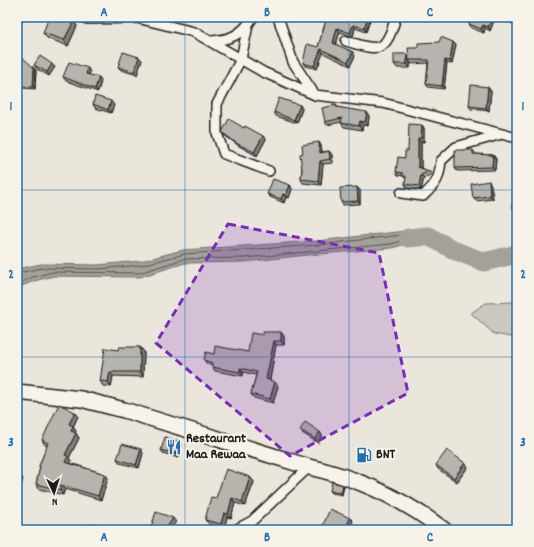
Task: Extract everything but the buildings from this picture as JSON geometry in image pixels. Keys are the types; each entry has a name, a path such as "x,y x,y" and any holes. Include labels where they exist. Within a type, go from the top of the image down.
{"highway":[{"path":"17,392 89,401 309,467 337,473 397,499 444,530"}],"street":[{"path":"82,17 87,19 136,18 194,32 263,72 315,95 383,103 517,138"},
{"path":"278,17 293,62 315,95"},
{"path":"346,41 373,49 381,47 390,36 396,17"},
{"path":"511,17 517,20"},
{"path":"210,41 224,40 237,36 250,21"},
{"path":"250,21 241,59 217,104 217,133 224,154 269,171"},
{"path":"401,193 423,196 434,185 439,177 441,161 456,147 503,134"},
{"path":"235,530 252,521 309,467"}],"highlighted area":[{"path":"228,224 379,253 408,393 290,456 156,343"}],"shaded area":[{"path":"517,302 517,338 494,334 471,313 486,303"}],"water":[{"path":"415,230 435,232 430,247 416,241 392,248 244,262 185,263 140,277 54,276 34,281 17,288 17,269 41,264 97,265 141,261 183,250 317,241"}],"waterway":[{"path":"408,238 428,236 456,251 484,262 517,254"}],"place":[{"name":"Restaurant Maa Rewaa","path":"174,447"},
{"name":"BNT","path":"364,455"}]}
